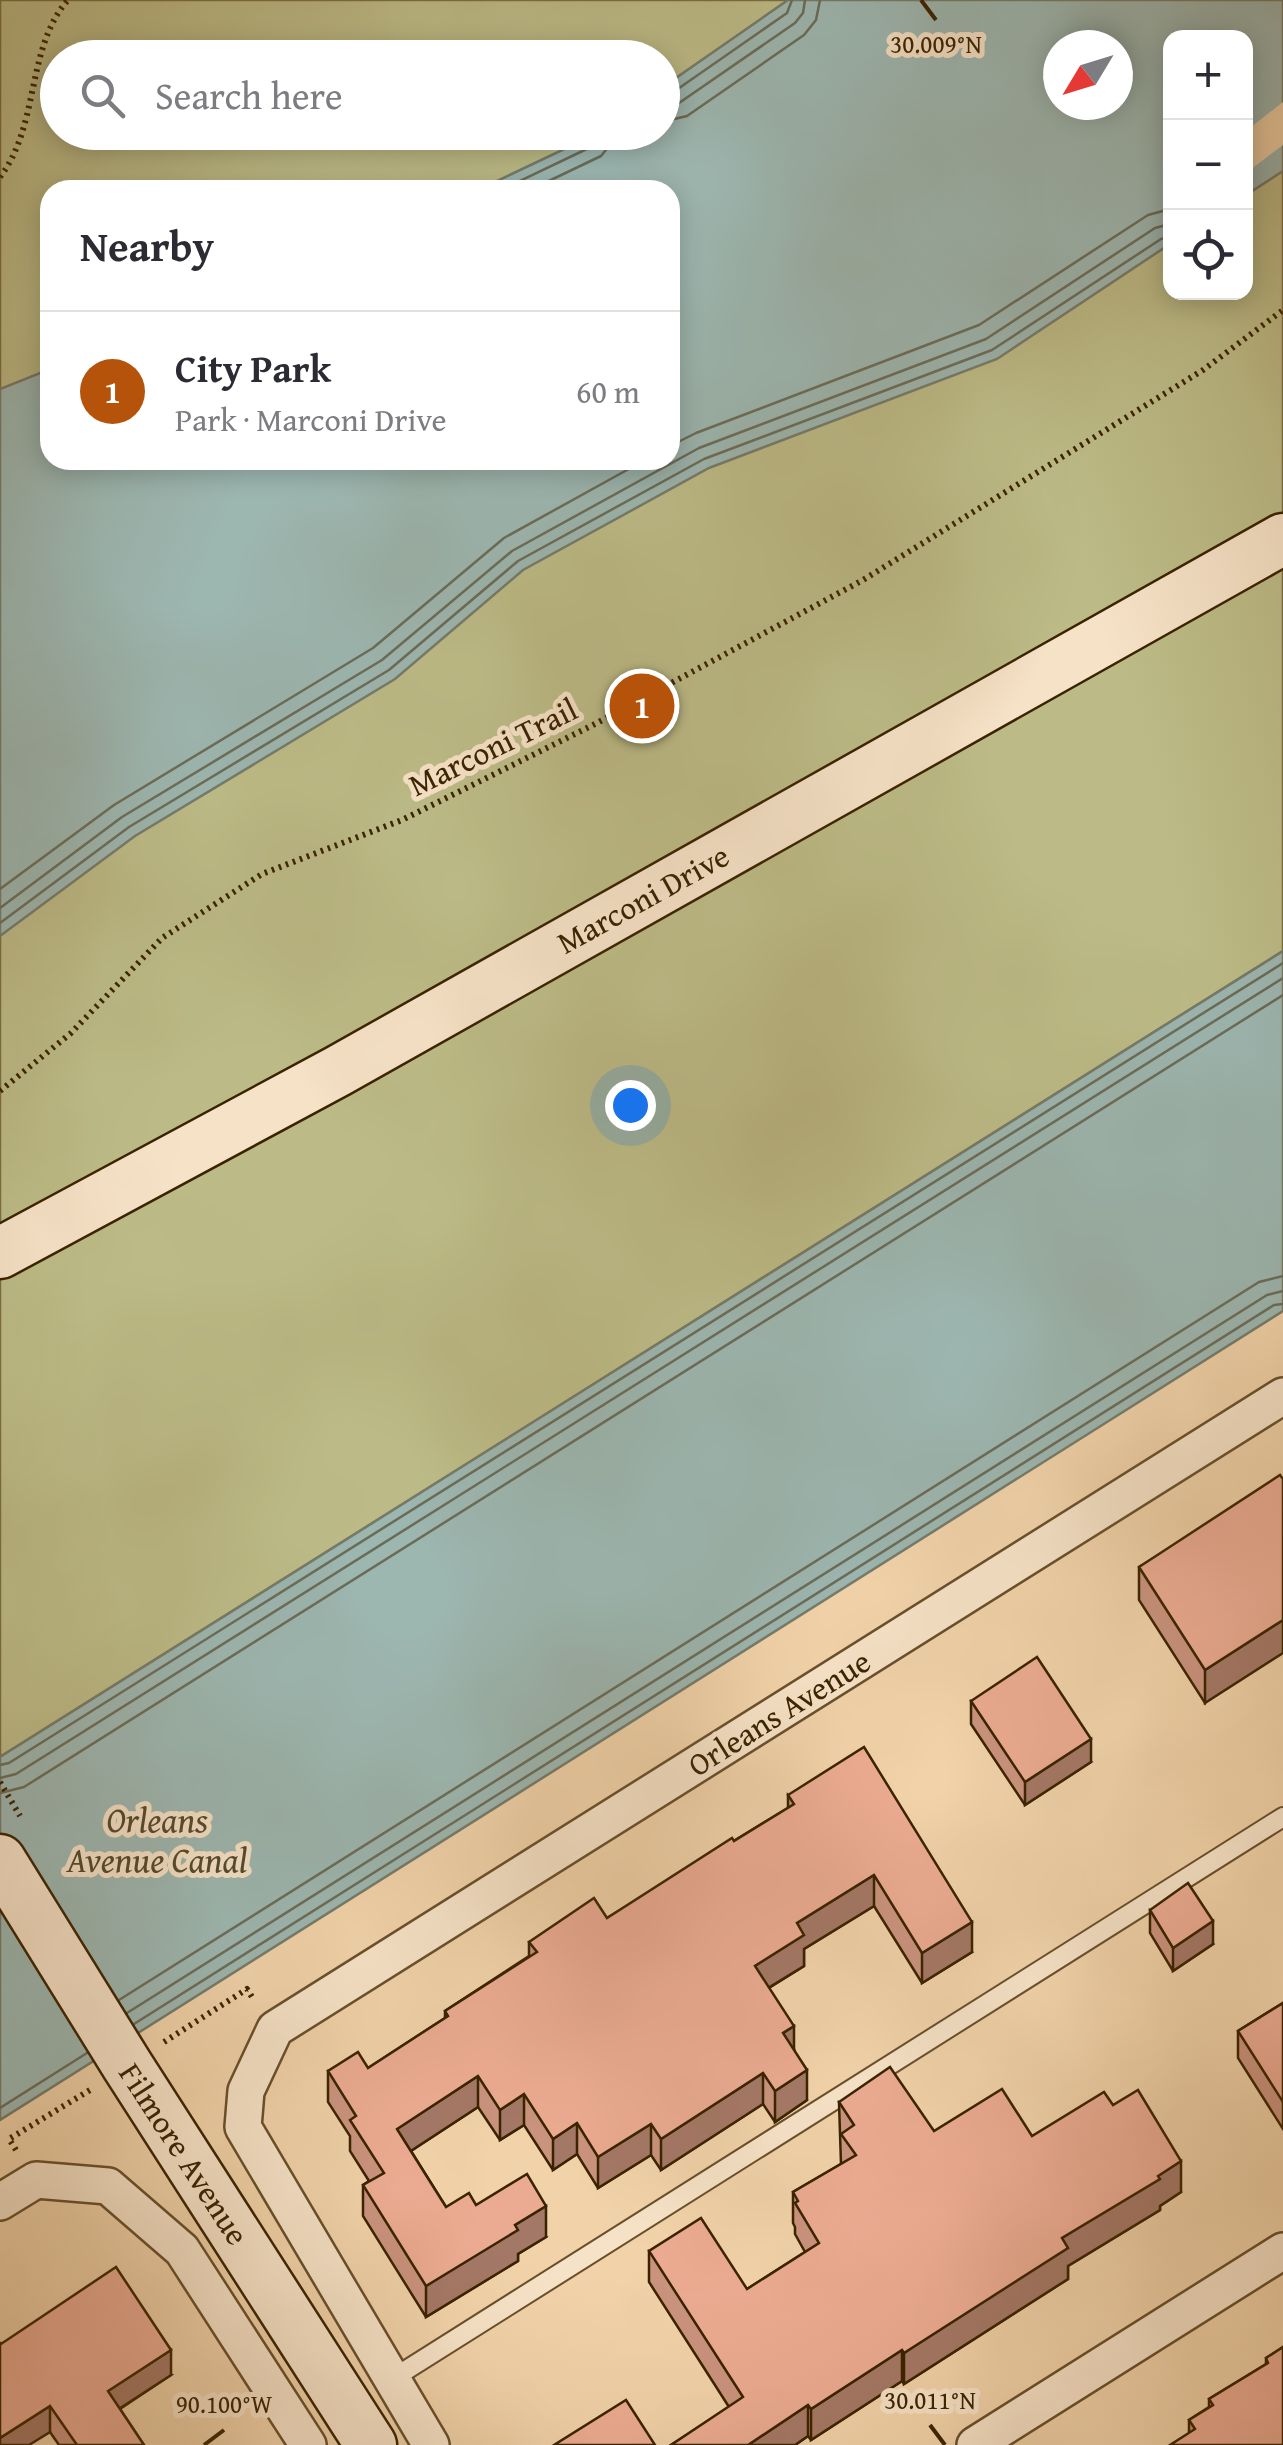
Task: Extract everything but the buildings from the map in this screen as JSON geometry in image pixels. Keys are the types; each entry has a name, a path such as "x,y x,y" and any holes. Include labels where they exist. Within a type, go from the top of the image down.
{"street":[{"name":"Marconi Drive","path":"0,1253 338,1071 1283,539"},
{"name":"Orleans Avenue","path":"392,2379 243,2127 246,2091 275,2029 1283,1396"},
{"name":"Filmore Avenue","path":"0,1860 371,2445"},
{"path":"0,2202 36,2180 108,2186 182,2250 301,2443"},
{"path":"975,2445 1283,2251"},
{"path":"392,2379 431,2445"}],"lane":[{"path":"392,2379 1283,1817"}],"path":[{"path":"48,40 60,9 68,0"},
{"path":"0,177 25,132 40,66"},
{"name":"Marconi Trail","path":"0,1091 71,1033 162,938 262,874 402,820 596,724 863,580 1202,370 1283,310"},
{"path":"161,2044 247,1989"},
{"path":"8,2139 90,2089"}],"shaded area":[{"path":"0,0 1283,0 1283,951 0,1757"}],"water":[{"path":"788,0 1283,0 1283,171 1253,190 1253,30 1163,30 1163,249 997,359 709,468 523,570 395,679 135,836 0,936 0,389 40,373 40,470 680,470 680,180 499,180 562,150 680,150 680,75"},
{"name":"Orleans Avenue Canal","path":"1283,951 1283,1311 0,2120 0,1757"}],"pier":[{"path":"1283,102 1283,145 1253,168 1253,126"}],"place":[{"name":"City Park","path":"642,706"}]}
